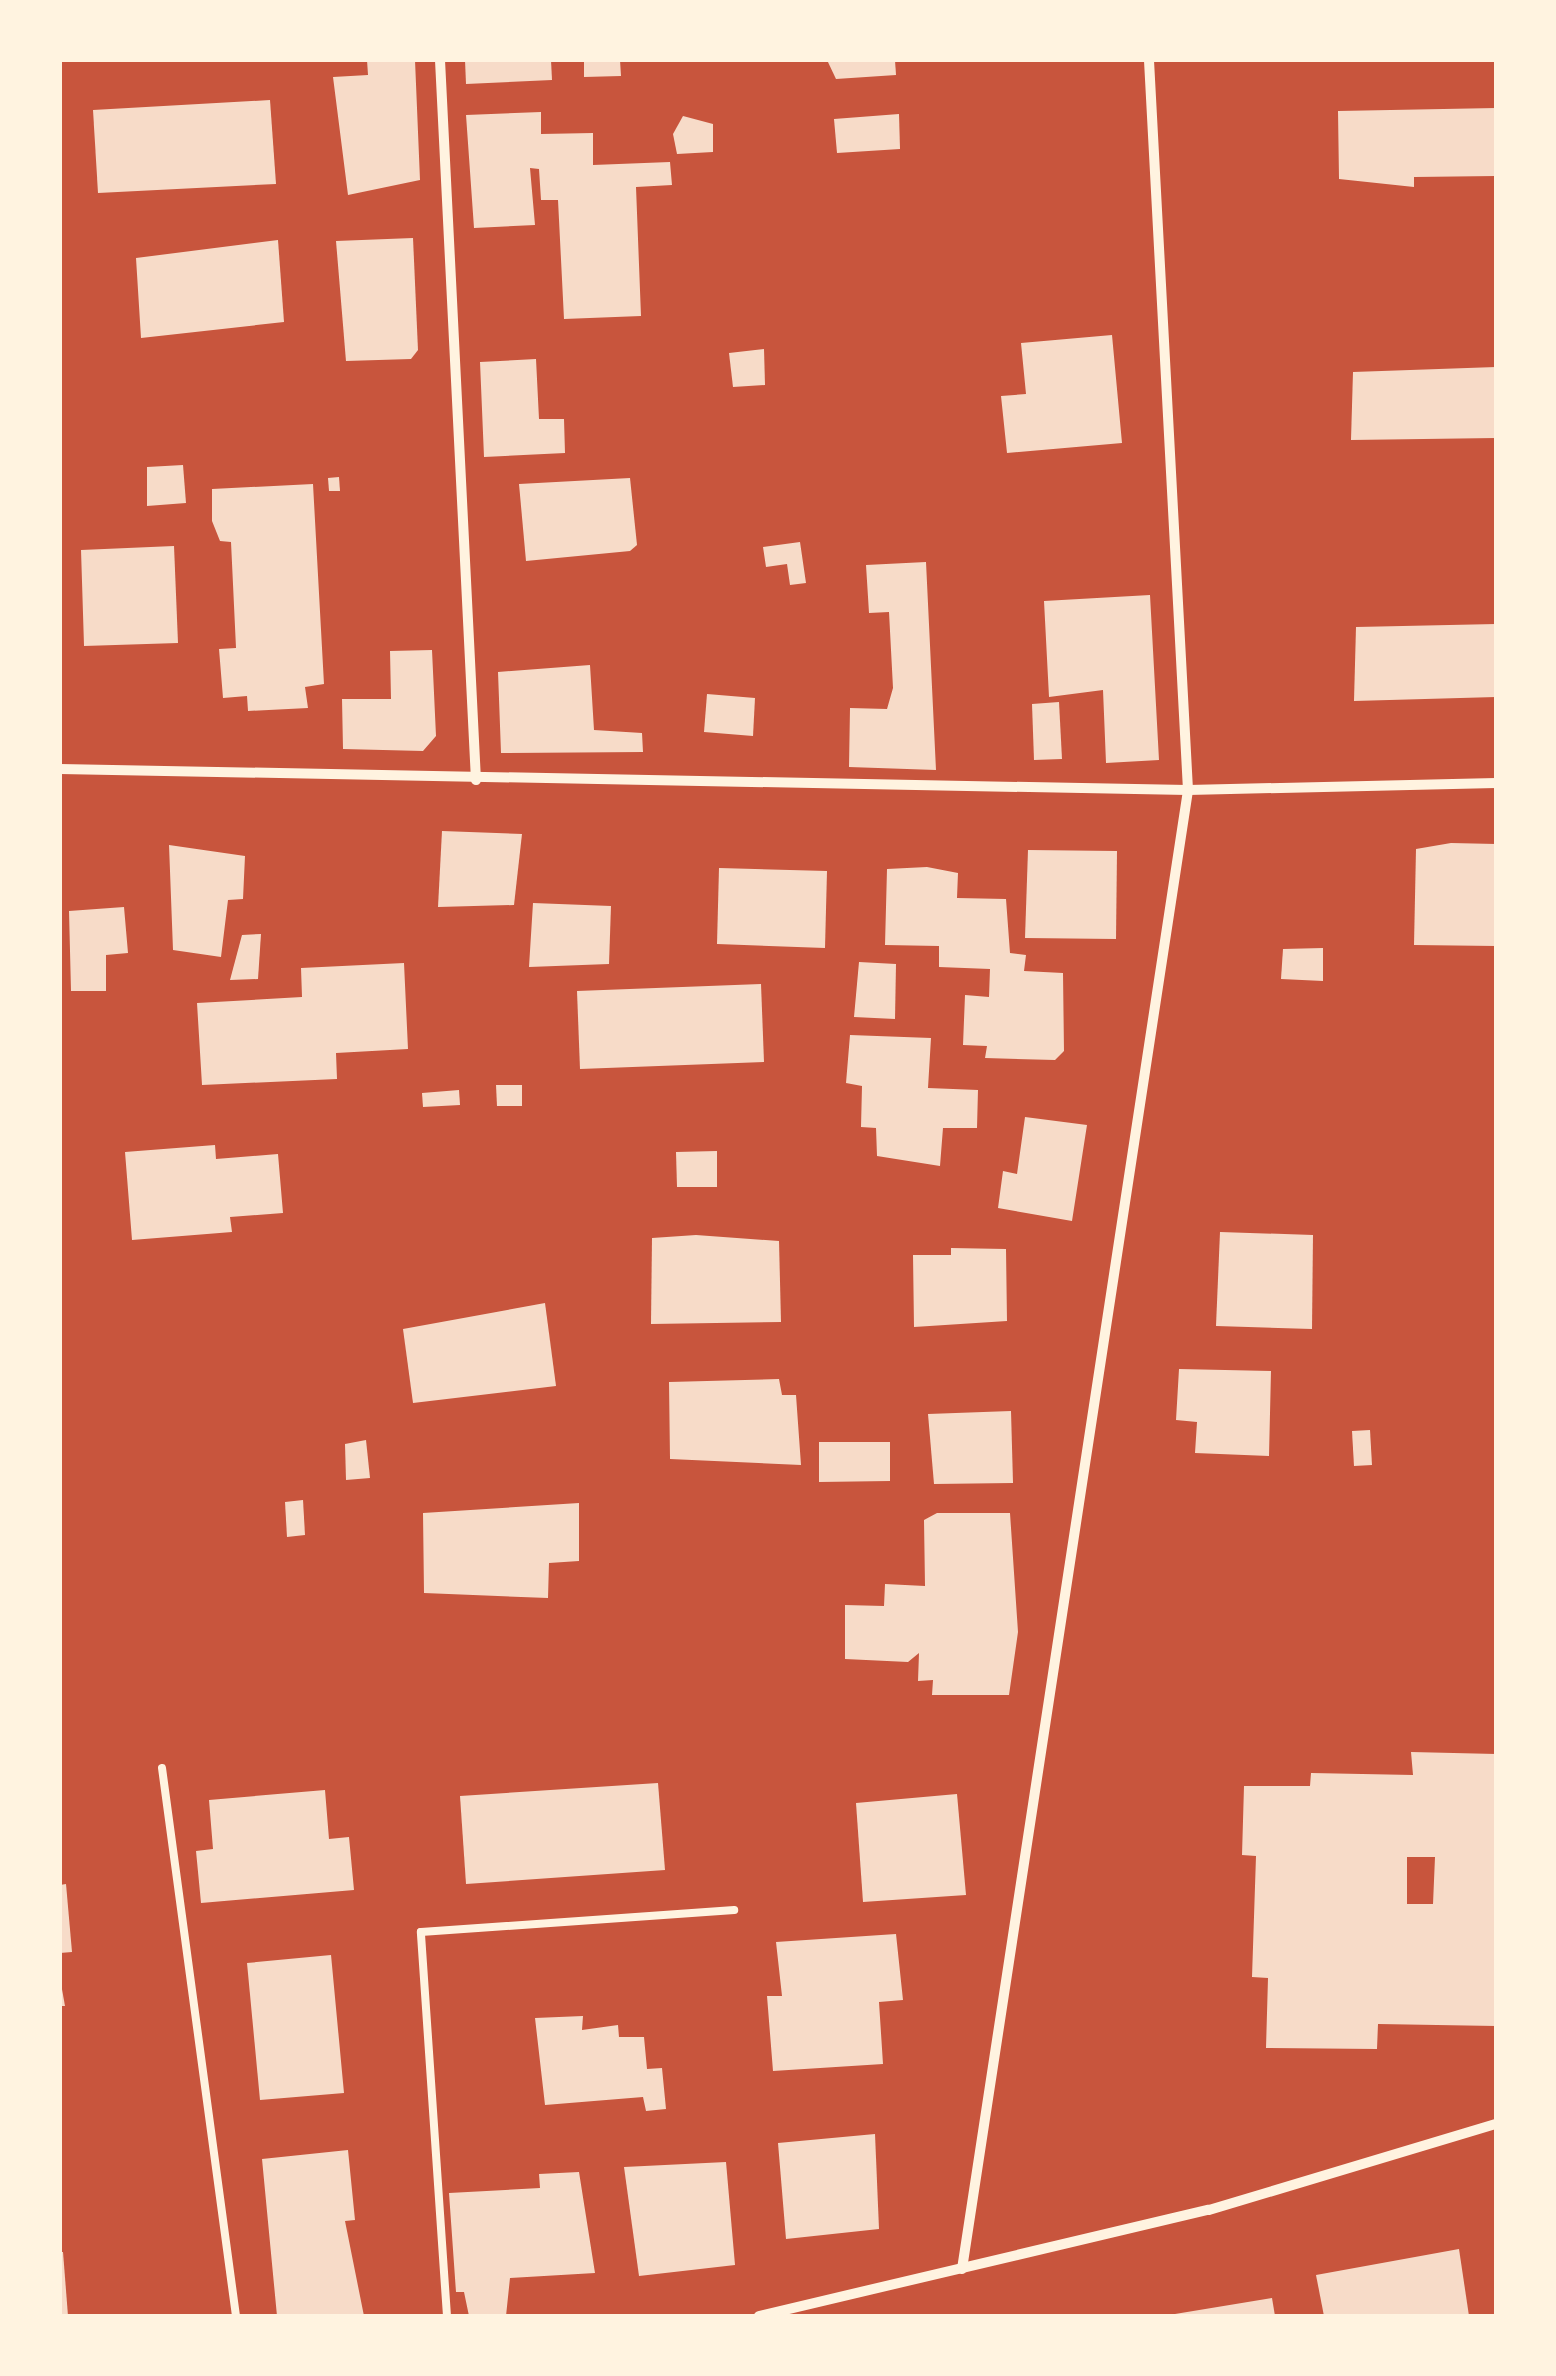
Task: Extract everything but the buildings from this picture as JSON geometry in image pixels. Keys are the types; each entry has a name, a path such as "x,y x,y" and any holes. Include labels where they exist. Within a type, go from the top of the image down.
{"street":[{"path":"440,60 476,780"},
{"path":"962,2269 1188,790 1149,60"},
{"path":"60,770 1188,790 1496,782"},
{"path":"759,2316 1209,2210 1496,2124"}],"lane":[{"path":"162,1768 236,2316"},
{"path":"447,2316 421,1932 734,1910"}]}
